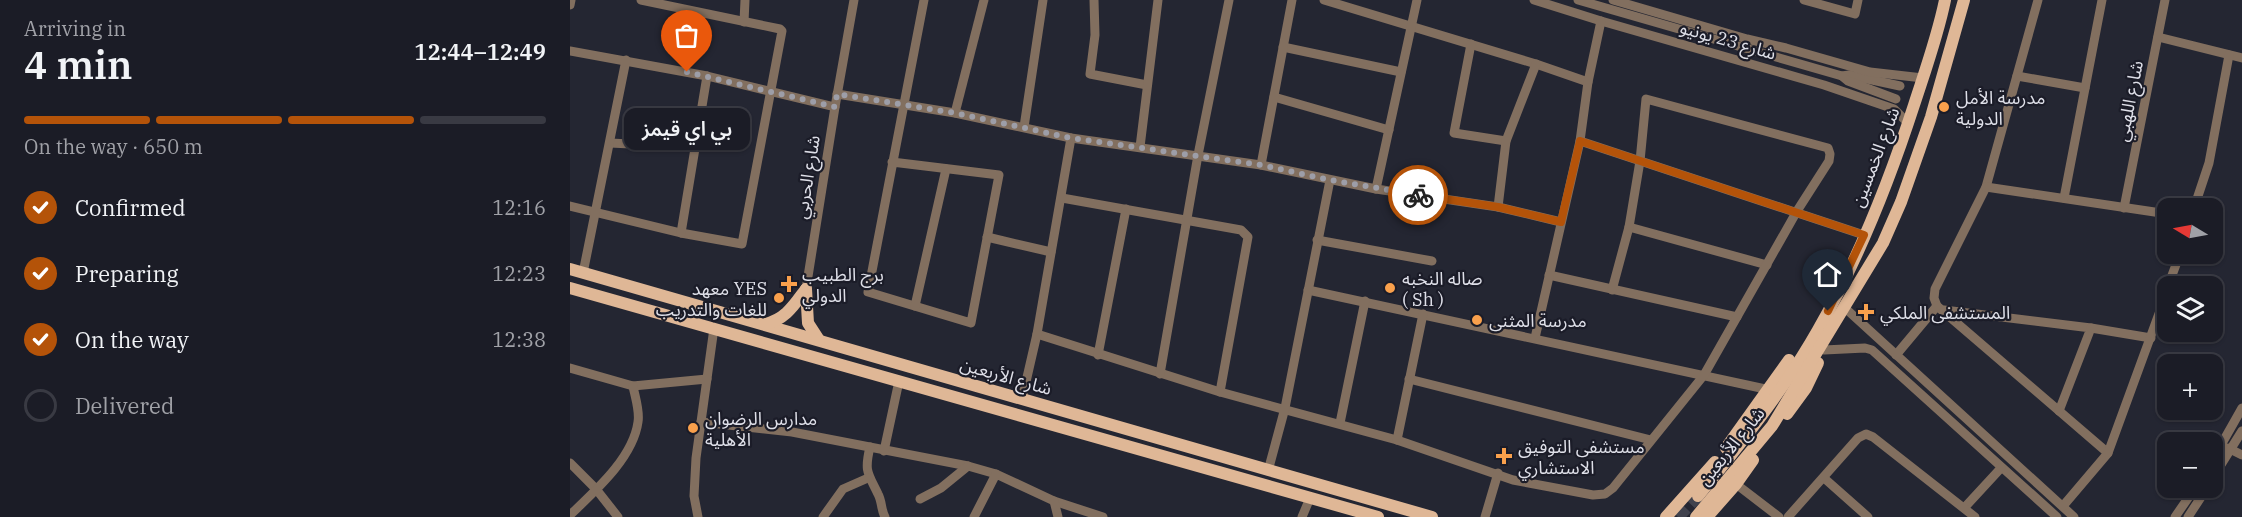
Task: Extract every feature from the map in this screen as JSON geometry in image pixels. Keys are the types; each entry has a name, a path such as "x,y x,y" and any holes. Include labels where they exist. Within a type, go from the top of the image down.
{"main road":[{"name":"شارع الخمسين","path":"1698,496 1747,436 1778,392 1817,331 1839,291 1890,176 1923,78 1945,0"},
{"path":"1691,517 1790,395 1882,243 1901,202 1931,117 1964,0"},
{"name":"شارع الأربعين","path":"570,269 1432,517"},
{"path":"574,289 583,273"},
{"name":"شارع الأربعين","path":"574,289 1310,498 1356,514"},
{"path":"764,324 787,314 806,289"},
{"path":"806,289 808,323 819,340"},
{"path":"1666,517 1693,489 1735,437 1839,291"},
{"path":"1707,517 1736,484 1806,388 1843,310"},
{"name":"شارع الأربعين","path":"1696,517 1772,426 1790,395"},
{"path":"1356,514 1378,517"}],"street":[{"path":"570,5 571,0"},
{"path":"570,206 681,233 742,244 782,31 641,0"},
{"path":"744,22 745,0"},
{"name":"شارع الحربي","path":"806,289 854,0"},
{"path":"892,162 999,175 971,323 868,292 892,162 903,104 924,0"},
{"path":"955,113 984,0"},
{"path":"1024,127 1043,0"},
{"path":"1094,0 1095,35 1090,74 1147,85"},
{"path":"1140,147 1158,0"},
{"path":"1160,374 1198,155 1229,0"},
{"path":"1261,165 1292,0"},
{"path":"1324,0 1536,64 1587,82"},
{"path":"1376,189 1417,0"},
{"name":"شارع 23 يونيو","path":"1534,0 1824,85 1894,109 1908,123"},
{"path":"1557,0 1576,13"},
{"path":"1578,0 1842,76 1848,81 1896,99"},
{"name":"شارع 23 يونيو","path":"1613,0 1901,81 1923,78"},
{"path":"1654,12 1657,0"},
{"path":"1804,0 1855,14 1858,0"},
{"path":"2038,0 1986,187 1935,289 1934,298 1941,308 2108,453"},
{"path":"2064,198 2102,0"},
{"name":"شارع اللهبي","path":"2124,208 2165,0"},
{"path":"1535,338 1580,141 1587,82 1601,21"},
{"path":"2158,37 2242,58"},
{"path":"1471,44 1454,133 1506,141"},
{"path":"1283,47 1401,72"},
{"path":"570,51 707,76 835,107"},
{"path":"2197,198 2209,163 2229,55"},
{"path":"583,273 626,60"},
{"path":"1498,207 1506,141 1536,64"},
{"path":"681,233 707,76"},
{"path":"1842,76 1901,81 1894,109"},
{"path":"2017,76 2085,88"},
{"path":"837,94 955,113 1071,138 1261,165 1376,189 1498,207 1561,222"},
{"path":"1274,97 1389,130"},
{"path":"1037,334 1220,392 1397,440 1513,480 1593,495 1605,494 1613,488 1704,375 1797,211 1829,160 1828,148 1646,99 1640,162 1629,227 1612,290"},
{"path":"1022,399 1037,334 1071,138"},
{"path":"1580,141 1864,235"},
{"path":"610,143 694,147"},
{"path":"915,306 946,169"},
{"path":"1268,471 1285,408 1330,180"},
{"path":"1986,187 2157,212"},
{"path":"1062,198 1241,230 1248,237 1220,392"},
{"path":"1098,355 1126,208"},
{"path":"1629,227 1767,265"},
{"path":"987,237 1051,252"},
{"path":"1317,240 1432,261"},
{"path":"1549,275 1737,317"},
{"path":"1308,290 1770,390"},
{"path":"1340,423 1365,301"},
{"path":"1896,355 1941,308"},
{"path":"1941,308 2151,338"},
{"path":"1843,310 1896,355 2074,517"},
{"path":"1397,440 1423,314"},
{"path":"2063,506 2108,453 2157,320"},
{"path":"698,517 694,496 714,328"},
{"path":"2059,411 2091,328"},
{"path":"1824,350 1865,348 1872,350 2057,517"},
{"path":"570,368 633,386 707,379"},
{"path":"1409,379 1651,440"},
{"path":"884,451 899,381"},
{"path":"570,515 626,454 635,438 639,420 633,386"},
{"path":"2223,457 2242,408"},
{"path":"701,422 792,432 968,466 996,474 1054,501 1103,517"},
{"path":"2223,451 2242,431"},
{"path":"1788,517 1858,438 1866,434 1965,507 1975,517"},
{"path":"870,447 866,461 868,478 879,495 883,516"},
{"path":"2228,447 2242,455"},
{"path":"570,463 596,489 618,517"},
{"path":"920,500 942,488 968,466"},
{"path":"1965,507 2001,468"},
{"path":"1485,517 1498,473"},
{"path":"974,517 996,474"},
{"path":"823,517 843,489 868,478"},
{"path":"1824,478 1868,517"},
{"path":"1736,484 1779,517"},
{"path":"1302,517 1310,498"},
{"path":"2175,517 2187,498"},
{"path":"2188,517 2200,498"},
{"path":"1054,501 1058,517"}],"tunnel":[{"path":"1678,517 1698,496"}],"way so far":[{"path":"687,72 835,107 837,94 955,113 1071,138 1261,165 1376,189 1418,195"}],"place":[{"name":"بي اي قيمز","path":"687,72"},
{"name":"مدرسة الأمل الدولية","path":"1944,107"},
{"name":"برج الطبيب الدولي","path":"789,284"},
{"name":"صاله النخبه ( Sh )","path":"1390,288"},
{"name":"معهد YES للغات والتدريب","path":"779,298"},
{"name":"المستشفى الملكي","path":"1866,312"},
{"name":"مدرسة المثنى","path":"1477,320"},
{"name":"مدارس الرضوان الأهلية","path":"693,428"},
{"name":"مستشفى التوفيق الاستشاري","path":"1504,456"}],"route":[{"path":"1418,195 1498,207 1561,222 1580,141 1864,235 1828,311"}]}
